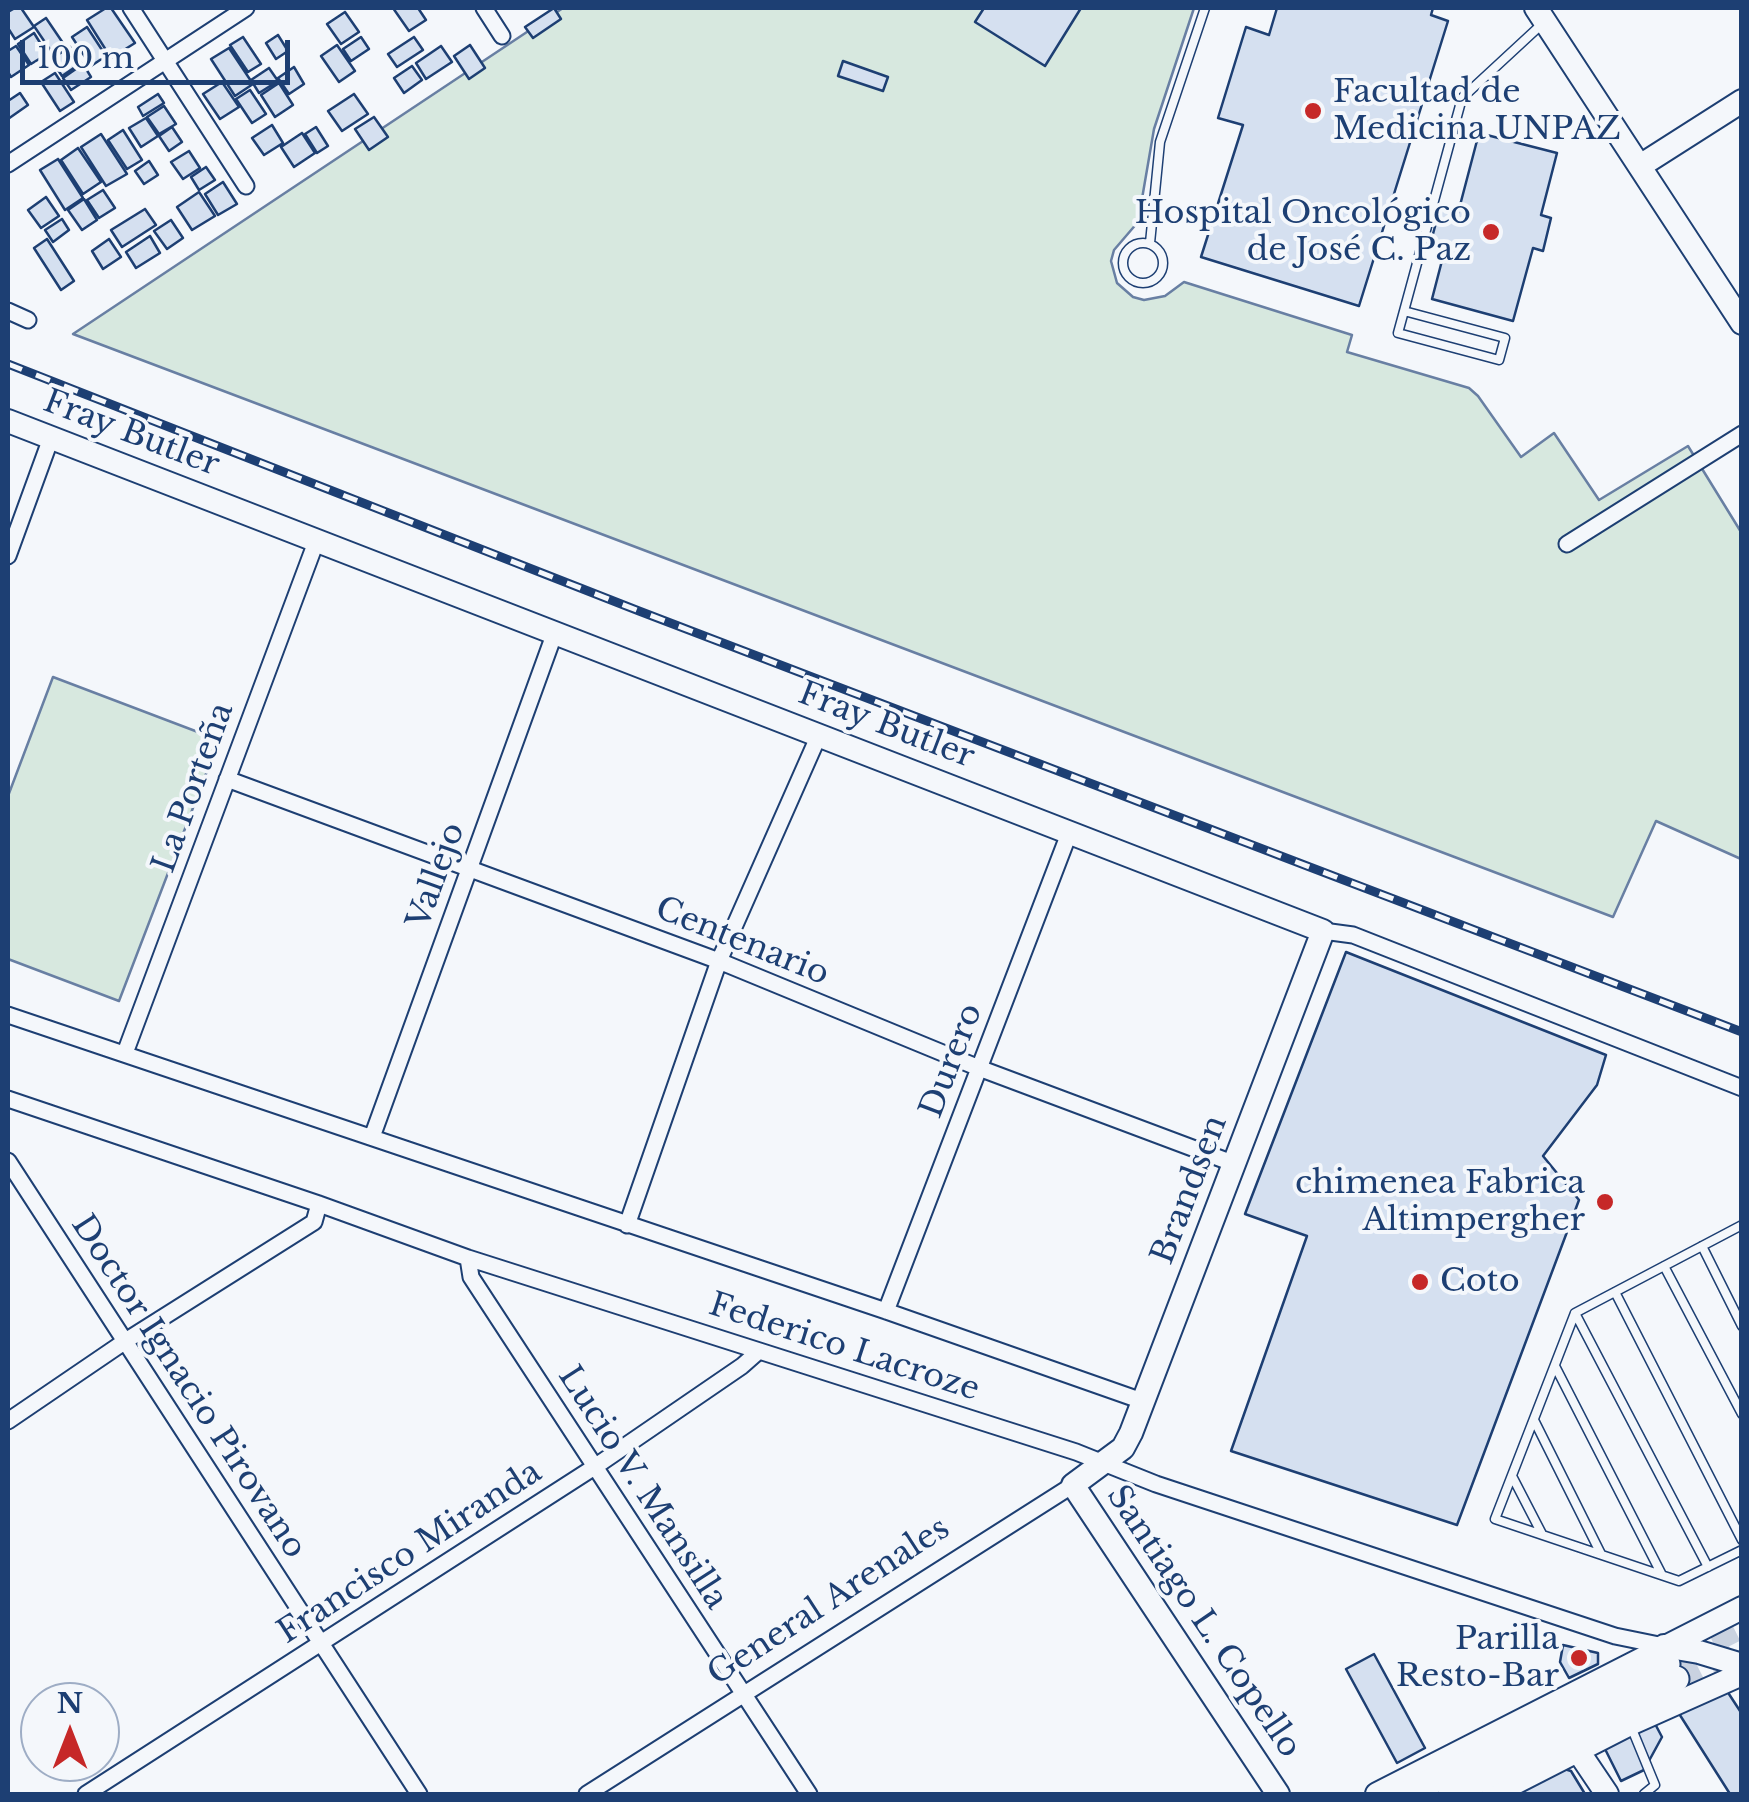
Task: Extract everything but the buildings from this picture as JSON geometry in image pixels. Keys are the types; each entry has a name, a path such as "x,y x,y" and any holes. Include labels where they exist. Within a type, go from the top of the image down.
{"main road":[{"path":"1406,1794 1669,1663"},
{"path":"1450,1794 1669,1663"}],"street":[{"path":"131,8 246,186"},
{"path":"8,164 246,8"},
{"path":"484,8 502,36"},
{"path":"1541,14 1742,324"},
{"path":"1640,166 1742,102"},
{"path":"8,311 28,320"},
{"name":"Fray Butler","path":"8,421 554,635 1323,930 1353,935 1742,1088"},
{"path":"1567,544 1742,434"},
{"path":"8,556 51,438"},
{"name":"La Porteña","path":"125,1053 316,542"},
{"name":"Vallejo","path":"372,1137 554,635"},
{"path":"627,1225 719,960 818,735"},
{"name":"Centenario","path":"227,779 719,960 979,1068 1235,1164"},
{"name":"Durero","path":"886,1311 1070,831"},
{"name":"Brandsen","path":"1105,1464 1123,1448 1144,1402 1323,930"},
{"name":"Federico Lacroze","path":"8,1014 1144,1402"},
{"name":"Federico Lacroze","path":"8,1099 468,1258 1076,1452 1615,1636 1669,1663"},
{"name":"Doctor Ignacio Pirovano","path":"8,1161 420,1794"},
{"path":"8,1421 127,1340 314,1222 319,1204"},
{"name":"Lucio V. Mansilla","path":"468,1258 472,1277 809,1794"},
{"name":"Francisco Miranda","path":"86,1794 596,1466 742,1366 759,1350"},
{"name":"General Arenales","path":"588,1794 1105,1464"},
{"name":"Santiago L. Copello","path":"1073,1484 1278,1794"},
{"path":"1669,1663 1742,1608"},
{"path":"1377,1794 1700,1652 1742,1666"},
{"path":"1493,1794 1630,1724 1742,1674"},
{"path":"1578,1751 1607,1794"}],"lane":[{"path":"1150,243 1160,142 1204,8"},
{"path":"1404,310 1505,338 1499,360 1398,333 1404,310 1462,98 1541,14"},
{"path":"1150,243 1161,252 1164,266 1158,278 1138,282 1127,275 1124,257 1131,246 1150,243"},
{"path":"1741,1226 1575,1313 1495,1519 1679,1581 1742,1550"},
{"path":"1702,1246 1742,1326"},
{"path":"1664,1266 1742,1414"},
{"path":"1615,1292 1742,1540"},
{"path":"1575,1313 1708,1567"},
{"path":"1554,1366 1662,1575"},
{"path":"1534,1420 1602,1554"},
{"path":"1512,1476 1542,1535"},
{"path":"1630,1724 1655,1785 1644,1794"}],"shaded area":[{"path":"563,8 1194,8 1154,129 1138,222 1114,250 1111,261 1117,283 1133,297 1144,300 1165,296 1184,282 1352,335 1347,352 1469,388 1521,457 1554,433 1599,500 1688,446 1741,532 1741,859 1656,821 1613,917 73,334"},
{"path":"53,677 219,740 119,1001 8,959 8,796"}],"tunnel":[{"path":"1679,1657 1742,1626"},
{"path":"1676,1679 1742,1646"}],"railway":[{"path":"8,364 639,611 1742,1032"}],"place":[{"name":"Facultad de Medicina UNPAZ","path":"1313,111"},
{"name":"Hospital Oncológico de José C. Paz","path":"1491,232"},
{"name":"chimenea Fabrica Altimpergher","path":"1605,1202"},
{"name":"Coto","path":"1420,1282"},
{"name":"Parilla Resto-Bar","path":"1579,1658"}]}
